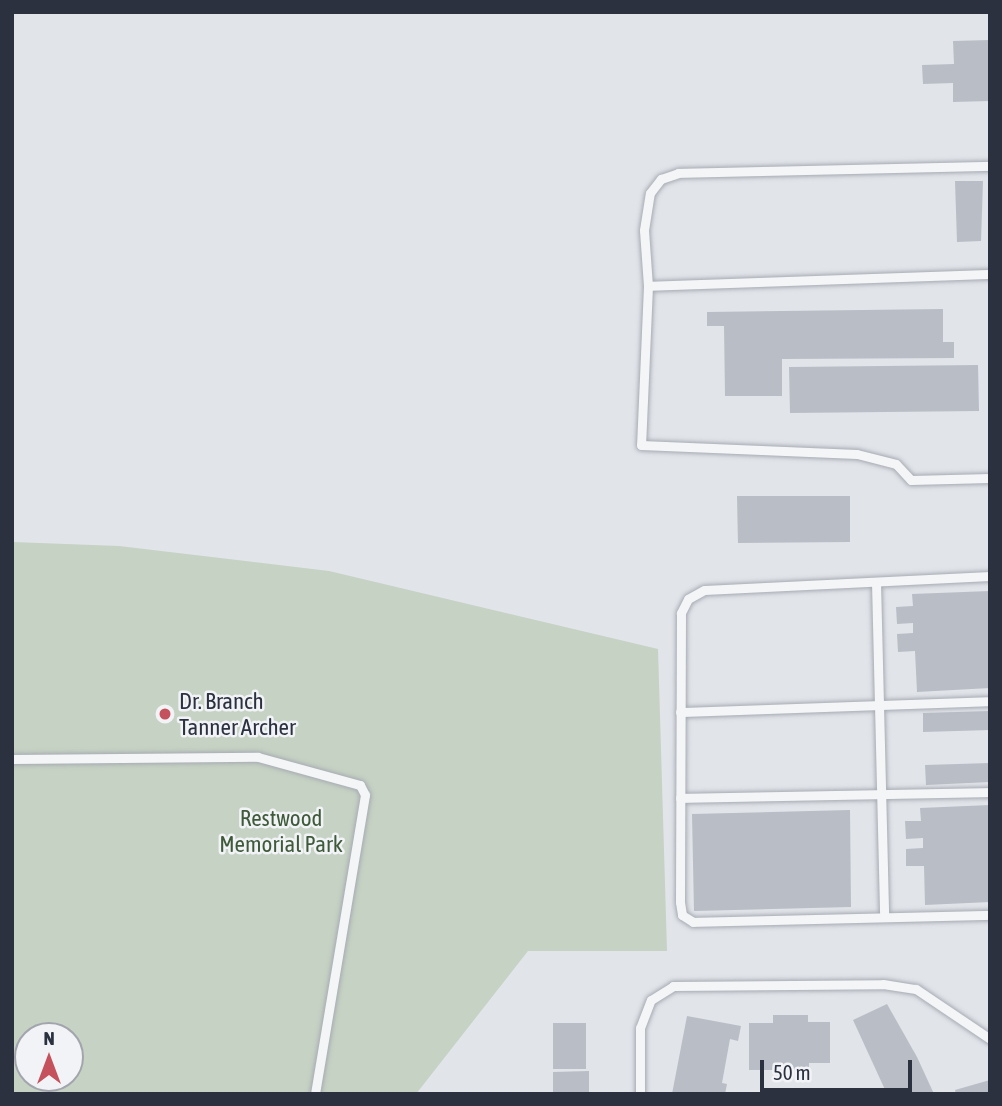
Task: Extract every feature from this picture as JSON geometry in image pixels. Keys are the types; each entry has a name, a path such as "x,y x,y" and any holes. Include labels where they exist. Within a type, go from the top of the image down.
{"lane":[{"path":"990,166 678,173 661,179 650,193 645,230 648,286 641,445 857,454 896,464 911,480 990,478"},
{"path":"648,286 990,274"},
{"path":"990,576 704,590 688,599 681,613 680,712 682,915 694,922 990,915"},
{"path":"876,582 884,917"},
{"path":"680,712 990,701"},
{"path":"12,760 258,757 360,785 365,796 315,1094"},
{"path":"680,798 990,792"},
{"path":"640,1094 640,1028 651,1000 673,986 883,984 916,989 990,1039"}],"green space":[{"name":"Restwood Memorial Park","path":"12,542 119,546 329,571 658,649 667,951 528,951 416,1094 12,1094"}],"building":[{"path":"990,40 990,101 953,102 953,83 923,84 922,65 954,64 953,41"},
{"path":"955,181 983,181 981,241 957,242"},
{"path":"943,309 943,342 954,342 954,358 782,359 782,396 725,396 724,326 707,326 707,312"},
{"path":"978,365 979,411 790,413 789,367"},
{"path":"737,496 850,496 850,542 738,543"},
{"path":"990,591 990,688 917,692 915,651 898,652 897,634 913,633 913,623 897,624 896,607 913,606 912,594"},
{"path":"990,711 990,730 923,732 923,713"},
{"path":"990,763 990,782 926,785 925,765"},
{"path":"990,805 990,902 925,905 924,866 906,866 906,849 923,848 923,838 906,839 905,821 921,821 920,808"},
{"path":"850,810 851,907 694,911 692,814"},
{"path":"887,1004 934,1094 887,1094 853,1020"},
{"path":"773,1015 808,1015 808,1022 830,1022 830,1063 809,1063 809,1070 749,1070 749,1023 773,1023"},
{"path":"687,1016 741,1026 738,1041 730,1039 722,1083 727,1084 725,1094 672,1094"},
{"path":"553,1023 586,1023 586,1069 553,1069"},
{"path":"589,1071 589,1094 553,1094 553,1072"},
{"path":"990,1080 990,1094 956,1094 955,1090"}],"place":[{"name":"Dr. Branch Tanner Archer","path":"165,714"}]}
